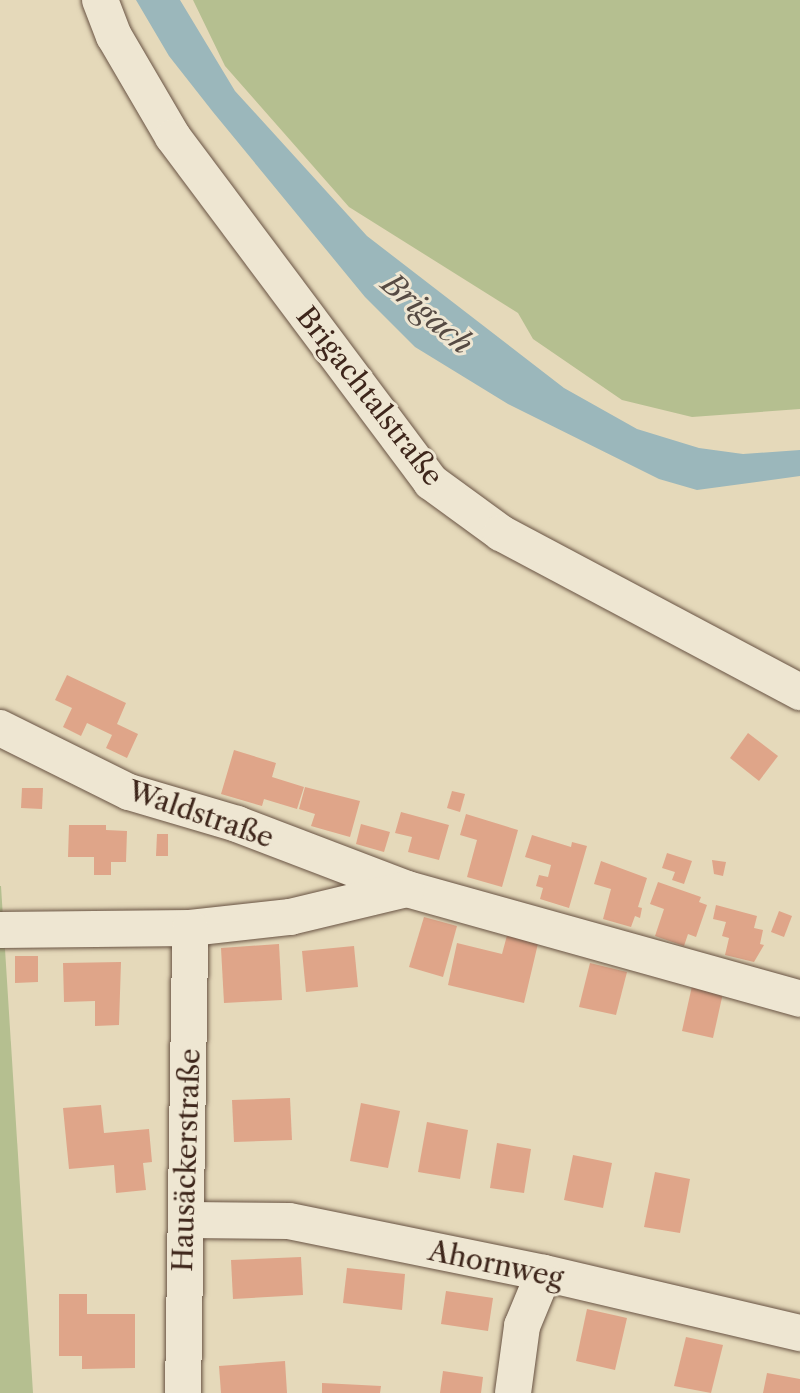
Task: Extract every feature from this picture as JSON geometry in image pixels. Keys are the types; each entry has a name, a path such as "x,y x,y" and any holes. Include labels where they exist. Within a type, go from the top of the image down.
{"street":[{"name":"Brigachtalstraße","path":"100,0 114,36 173,137 431,482 501,533 800,692"},
{"name":"Waldstraße","path":"0,728 129,792 237,824 407,889 800,999"},
{"name":"Waldstraße","path":"0,930 190,928 290,917 407,889"},
{"name":"Hausäckerstraße","path":"183,1393 182,1290 188,1220 190,928"},
{"name":"Ahornweg","path":"188,1220 289,1221 544,1273 800,1333"},
{"path":"513,1393 522,1326 544,1273"}],"green space":[{"path":"193,0 800,0 800,409 692,417 622,400 533,339 518,313 349,207 225,66"},
{"path":"1,886 33,1393 0,1393"}],"water":[{"name":"Brigach","path":"136,0 180,0 235,91 367,236 564,388 637,429 699,448 743,454 800,450 800,476 697,490 659,479 508,404 415,347 365,297 213,112 169,56"}],"building":[{"path":"67,675 126,703 117,724 138,734 127,758 106,748 112,735 87,723 81,736 63,727 72,708 55,700"},
{"path":"748,733 778,756 759,781 730,758"},
{"path":"234,750 276,763 272,777 304,787 297,809 264,799 262,806 221,794"},
{"path":"305,787 360,801 350,837 311,826 315,814 299,809"},
{"path":"22,788 43,788 42,809 21,808"},
{"path":"452,791 465,794 460,812 447,808"},
{"path":"401,812 449,825 439,860 408,852 412,837 395,833"},
{"path":"466,814 518,830 502,887 467,877 477,840 460,835"},
{"path":"361,824 390,832 384,852 356,844"},
{"path":"69,825 106,825 106,830 127,831 126,862 111,862 111,875 94,875 94,857 68,857"},
{"path":"157,834 168,834 168,856 156,856"},
{"path":"532,835 571,847 572,842 587,846 569,908 540,899 543,888 536,886 539,875 548,877 551,865 525,857"},
{"path":"667,853 692,861 684,884 672,880 675,872 662,868"},
{"path":"712,860 726,862 723,876 714,874"},
{"path":"601,861 647,878 638,907 642,908 640,918 635,916 631,927 603,919 611,889 594,884"},
{"path":"658,882 701,897 699,902 707,905 696,937 688,934 684,946 655,936 664,909 650,904"},
{"path":"716,905 757,916 754,928 763,930 760,944 764,945 754,962 725,955 729,938 722,936 726,922 713,919"},
{"path":"779,911 792,916 784,937 771,932"},
{"path":"424,917 457,926 443,977 409,967"},
{"path":"509,928 540,935 524,1003 448,985 457,943 502,954"},
{"path":"279,944 282,1000 224,1003 221,948"},
{"path":"354,946 358,987 306,992 302,951"},
{"path":"15,956 38,956 38,982 15,983"},
{"path":"121,962 119,1025 95,1026 95,1001 64,1002 63,963"},
{"path":"590,963 627,972 616,1015 579,1007"},
{"path":"692,986 723,993 713,1038 682,1031"},
{"path":"290,1098 292,1140 234,1142 232,1100"},
{"path":"361,1103 400,1111 388,1168 350,1161"},
{"path":"101,1105 104,1133 149,1129 152,1162 143,1163 146,1190 116,1193 114,1165 69,1169 63,1108"},
{"path":"427,1122 468,1130 460,1179 418,1172"},
{"path":"497,1143 531,1149 524,1193 490,1188"},
{"path":"573,1155 612,1163 603,1208 564,1200"},
{"path":"655,1172 690,1179 680,1233 644,1227"},
{"path":"301,1257 303,1295 233,1299 231,1260"},
{"path":"347,1268 405,1274 402,1310 343,1303"},
{"path":"446,1291 493,1298 488,1331 441,1324"},
{"path":"59,1294 87,1294 87,1314 135,1314 135,1368 82,1369 82,1356 59,1356"},
{"path":"587,1309 627,1318 615,1370 576,1361"},
{"path":"686,1337 723,1345 711,1393 674,1386"},
{"path":"285,1361 287,1393 221,1393 219,1366"},
{"path":"443,1371 483,1377 481,1393 440,1393"},
{"path":"767,1373 800,1379 800,1393 763,1393"},
{"path":"322,1383 381,1386 380,1393 322,1393"}]}
